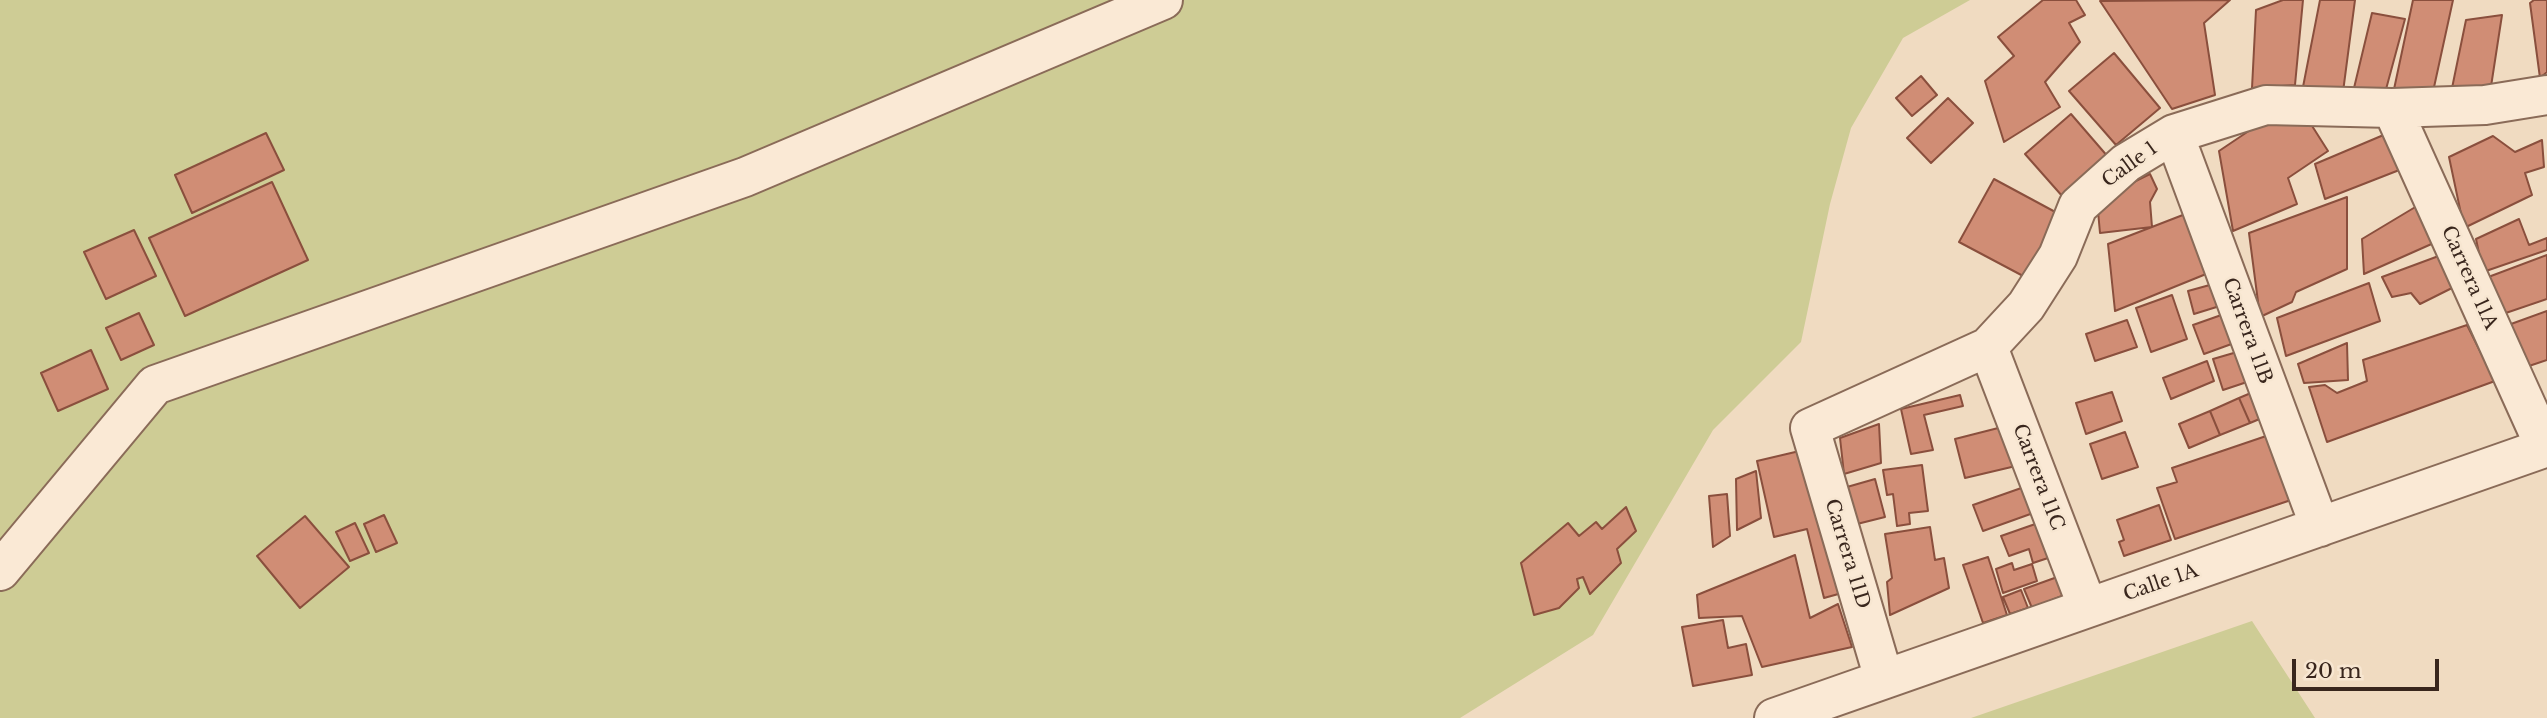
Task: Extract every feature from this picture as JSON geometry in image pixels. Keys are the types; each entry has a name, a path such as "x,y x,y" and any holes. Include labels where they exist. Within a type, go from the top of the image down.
{"street":[{"path":"0,571 155,384 745,177 1163,0"},
{"name":"Calle 1","path":"1810,428 1988,346 2026,306 2058,256 2078,206 2126,163 2174,134 2266,105 2392,108 2484,105 2547,95"},
{"name":"Carrera 11A","path":"2392,108 2546,447"},
{"name":"Carrera 11B","path":"2174,134 2320,527"},
{"name":"Carrera 11C","path":"1988,346 2088,608"},
{"name":"Carrera 11D","path":"1810,428 1884,679"},
{"name":"Calle 1A","path":"1774,718 2546,447"}],"shaded area":[{"path":"0,0 1970,0 1903,38 1851,128 1830,204 1801,342 1713,430 1593,635 1460,718 0,718"},
{"path":"2252,621 2315,718 1971,718"}],"building":[{"path":"2043,0 2076,0 2085,15 2069,23 2080,42 2045,82 2060,107 2004,142 1985,81 2014,56 1998,37"},
{"path":"2230,0 2204,23 2215,95 2172,109 2100,1"},
{"path":"2283,0 2303,0 2295,85 2252,88 2256,10"},
{"path":"2320,0 2355,0 2343,92 2302,92"},
{"path":"2413,0 2453,0 2431,101 2393,94"},
{"path":"2534,0 2547,0 2547,72 2540,78 2530,3"},
{"path":"2372,13 2405,19 2385,93 2354,88"},
{"path":"2502,15 2490,93 2451,93 2466,20"},
{"path":"2114,53 2160,108 2116,145 2069,91"},
{"path":"1921,76 1937,95 1912,116 1896,98"},
{"path":"1948,98 1973,123 1931,163 1907,138"},
{"path":"2071,114 2109,158 2063,197 2025,154"},
{"path":"2274,114 2307,118 2328,151 2288,178 2297,204 2233,231 2219,151"},
{"path":"2393,131 2407,167 2325,199 2315,164"},
{"path":"266,133 284,170 192,213 175,175"},
{"path":"2493,136 2515,152 2542,140 2544,167 2525,173 2532,195 2464,228 2449,157"},
{"path":"2150,174 2157,189 2150,202 2152,227 2100,233 2097,200"},
{"path":"1994,179 2059,214 2025,277 1959,242"},
{"path":"272,182 308,260 185,316 149,238"},
{"path":"2347,197 2347,269 2296,292 2292,302 2260,317 2249,233"},
{"path":"2427,200 2436,242 2364,274 2362,239"},
{"path":"2188,213 2211,272 2115,311 2108,244"},
{"path":"2519,219 2529,245 2547,238 2547,250 2483,272 2476,239"},
{"path":"134,230 156,276 106,299 84,252"},
{"path":"2444,254 2458,285 2420,304 2411,293 2392,297 2382,277"},
{"path":"2547,255 2547,299 2497,316 2483,279"},
{"path":"2217,283 2223,305 2194,314 2188,291"},
{"path":"2369,283 2380,321 2286,356 2277,318"},
{"path":"2172,295 2187,339 2151,352 2136,308"},
{"path":"2547,311 2547,360 2526,367 2511,324"},
{"path":"139,313 154,345 121,360 106,328"},
{"path":"2227,313 2237,342 2204,354 2193,325"},
{"path":"2127,320 2137,347 2095,361 2086,334"},
{"path":"2467,325 2495,381 2327,442 2309,387 2325,385 2337,393 2367,381 2363,360"},
{"path":"2347,343 2348,380 2304,383 2298,364"},
{"path":"91,350 108,389 58,411 41,373"},
{"path":"2244,350 2253,380 2223,390 2213,359"},
{"path":"2207,361 2214,381 2171,399 2163,378"},
{"path":"2258,390 2269,415 2250,423 2239,398"},
{"path":"2112,392 2122,421 2086,434 2076,403"},
{"path":"1960,395 1963,406 1924,415 1933,450 1911,454 1901,409"},
{"path":"2239,398 2250,423 2220,435 2210,411"},
{"path":"2210,411 2220,435 2189,448 2179,424"},
{"path":"1879,424 1881,463 1844,474 1840,438"},
{"path":"2010,425 2020,465 1965,478 1955,439"},
{"path":"2125,432 2138,467 2102,479 2090,444"},
{"path":"2275,433 2297,498 2175,539 2157,488 2177,482 2172,468"},
{"path":"1808,449 1842,593 1824,598 1807,529 1774,537 1757,461"},
{"path":"1922,465 1928,511 1909,513 1910,524 1897,526 1893,494 1887,495 1883,470"},
{"path":"1756,471 1761,518 1737,530 1736,479"},
{"path":"1875,479 1885,517 1857,524 1847,487"},
{"path":"2027,486 2036,512 1983,531 1973,505"},
{"path":"1727,494 1730,536 1713,547 1709,496"},
{"path":"2159,505 2171,540 2124,556 2119,542 2124,540 2117,520"},
{"path":"1626,507 1636,531 1617,549 1621,563 1590,594 1583,577 1577,579 1579,588 1559,608 1534,615 1521,563 1568,523 1579,536 1596,522 1602,529"},
{"path":"384,515 397,543 376,552 364,524"},
{"path":"305,516 349,567 300,608 257,556"},
{"path":"2041,522 2054,556 2033,563 2029,549 2009,556 2001,536"},
{"path":"355,523 369,553 350,561 336,532"},
{"path":"1930,527 1935,560 1944,558 1949,588 1890,615 1887,582 1892,578 1885,534"},
{"path":"1795,555 1810,618 1838,604 1852,647 1762,667 1742,616 1699,618 1697,595"},
{"path":"1988,557 2007,615 1983,623 1963,565"},
{"path":"2012,563 2014,570 2032,564 2037,581 2003,593 1996,569"},
{"path":"2060,576 2067,594 2032,608 2024,589"},
{"path":"2021,590 2028,608 2010,614 2003,597"},
{"path":"1723,620 1728,648 1746,644 1752,675 1693,686 1682,627"}]}
